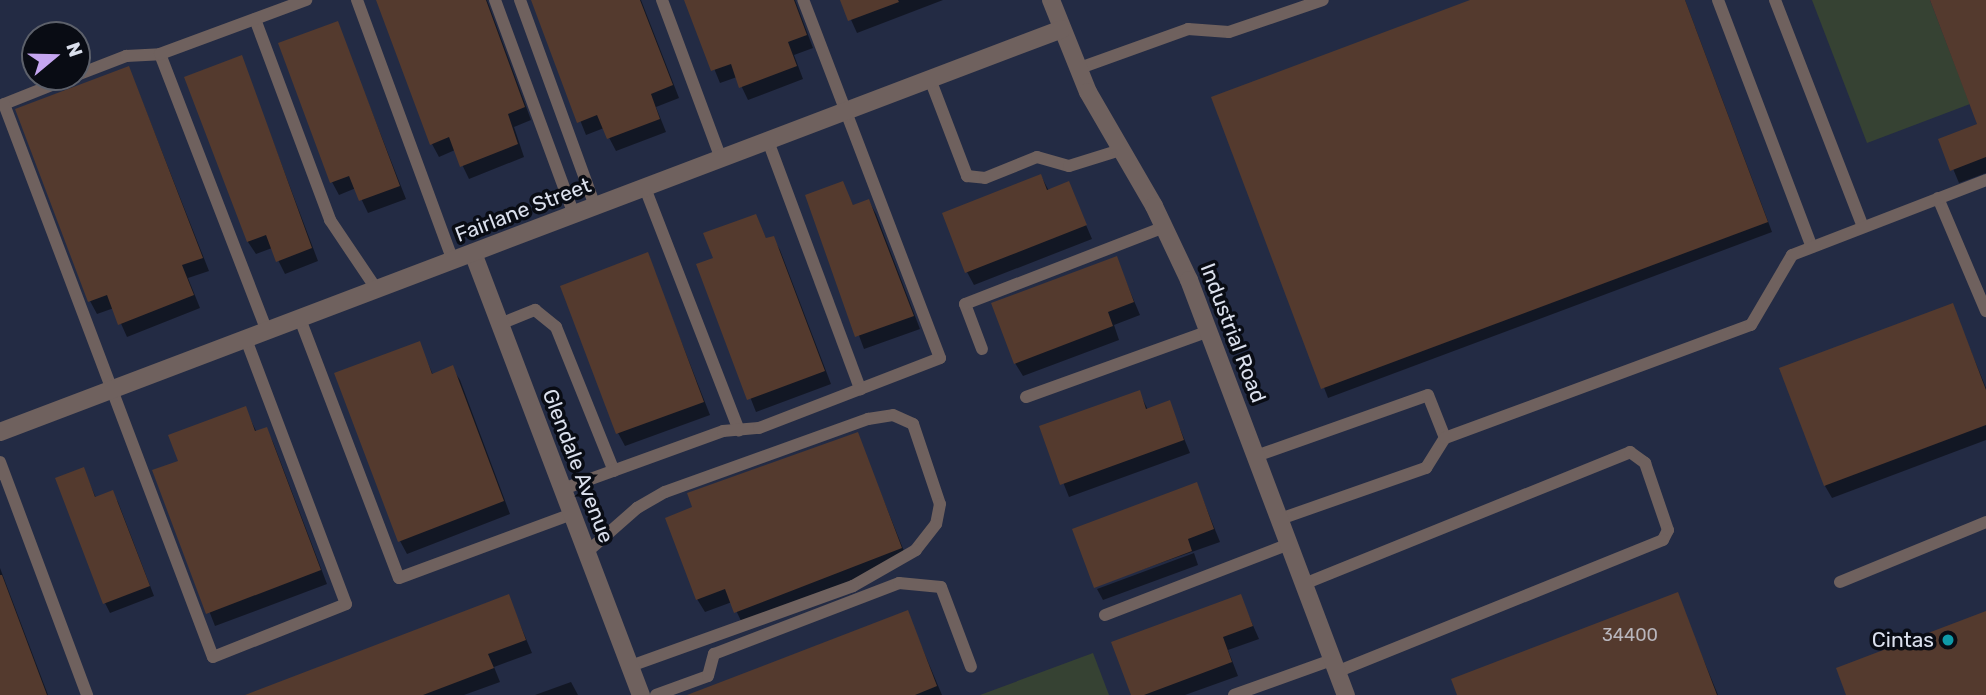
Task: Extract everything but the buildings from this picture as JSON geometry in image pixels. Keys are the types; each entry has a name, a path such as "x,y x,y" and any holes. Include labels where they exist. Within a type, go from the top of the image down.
{"street":[{"name":"Industrial Road","path":"1051,0 1077,69 1165,227 1209,331 1346,695"},
{"name":"Fairlane Street","path":"0,432 1062,29"},
{"name":"Glendale Avenue","path":"473,253 642,695"}],"lane":[{"path":"91,70 126,56 160,54 306,0"},
{"path":"357,0 453,261"},
{"path":"495,0 574,215"},
{"path":"520,0 595,206"},
{"path":"662,0 722,159"},
{"path":"563,489 723,431 759,428 940,358 803,0"},
{"path":"1077,69 1188,29 1229,32 1323,0"},
{"path":"1718,0 1812,247"},
{"path":"1775,0 1863,227"},
{"path":"255,19 330,219 377,290"},
{"path":"160,54 267,332"},
{"path":"930,79 967,176 985,178 1037,157 1069,166 1120,150"},
{"path":"37,91 4,104 213,657 346,604 246,340"},
{"path":"768,141 860,389"},
{"path":"1280,519 1426,468 1445,438 1751,326 1792,255 1986,180"},
{"path":"645,188 739,430"},
{"path":"1938,198 1986,311"},
{"path":"982,349 965,304 1165,227"},
{"path":"500,324 535,310 556,327 614,471"},
{"path":"300,320 399,578 572,514"},
{"path":"1026,397 1209,331"},
{"path":"1256,456 1428,394 1445,438"},
{"path":"587,552 638,508 665,492 868,419 893,415 914,424 940,504 936,524 916,550 853,586 631,666"},
{"path":"1234,695 1335,666 1663,540 1668,530 1645,463 1630,452 1304,584"},
{"path":"0,462 5,489 86,695"},
{"path":"1840,582 1986,522"},
{"path":"1105,615 1289,544"},
{"path":"656,695 708,676 714,654 899,583 941,587 971,667"}],"shaded area":[{"path":"0,0 1986,0 1986,695 0,695"}],"green space":[{"path":"1812,0 1930,0 1970,104 1867,143"},
{"path":"1093,653 1109,695 980,695"}],"place":[{"name":"Cintas","path":"1948,640"}]}
